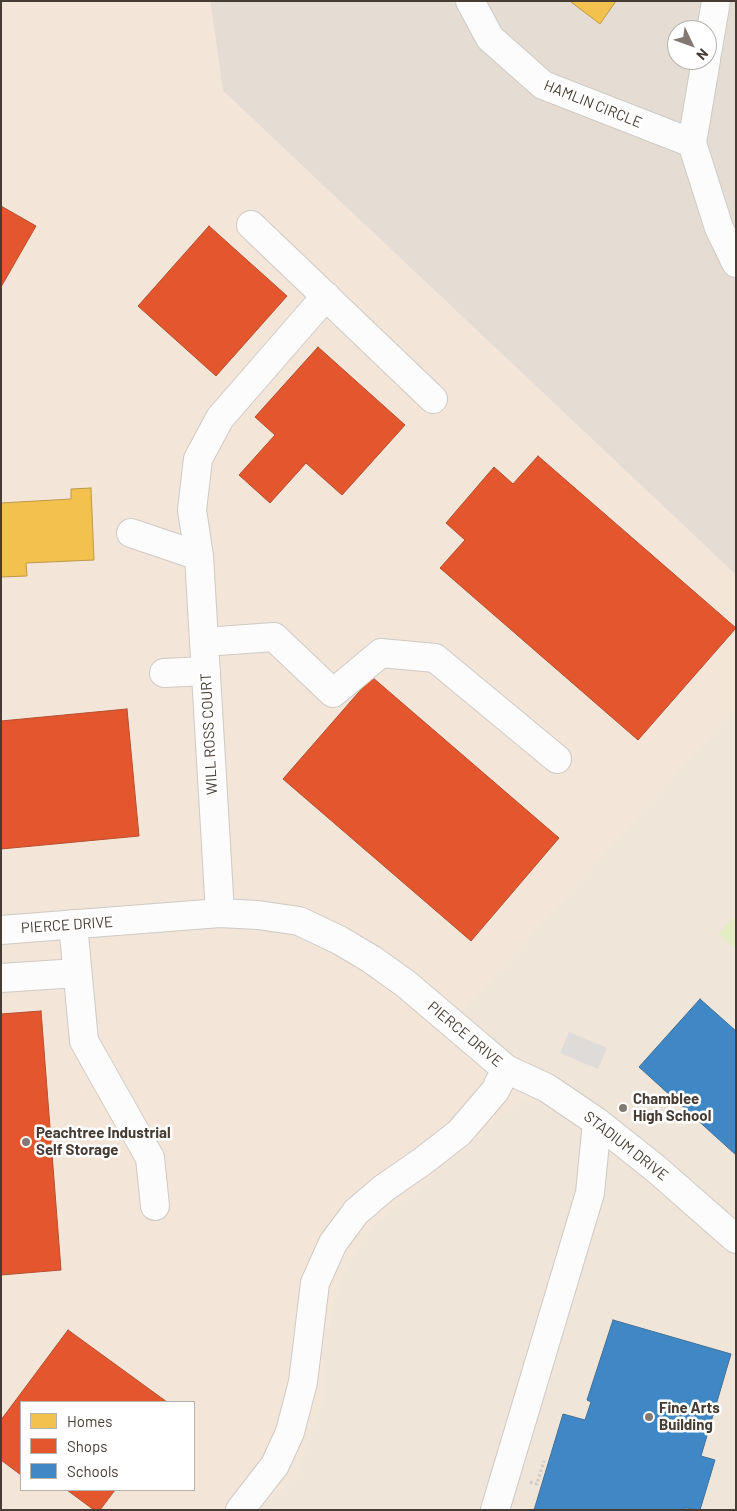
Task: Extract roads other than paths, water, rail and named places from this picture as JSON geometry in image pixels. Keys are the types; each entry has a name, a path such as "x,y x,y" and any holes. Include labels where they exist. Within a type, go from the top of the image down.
{"street":[{"name":"HAMLIN CIRCLE","path":"470,1 490,38 543,85 692,143"},
{"path":"713,20 716,1"},
{"path":"704,70 692,143 719,228 736,263"},
{"path":"251,224 433,399"},
{"name":"WILL ROSS COURT","path":"220,913 199,556 192,510 198,460 220,418 326,296"},
{"path":"131,533 199,556"},
{"path":"204,642 274,637 333,693 381,653 435,658 557,759"},
{"path":"164,672 206,671"},
{"name":"PIERCE DRIVE","path":"1,930 220,913 258,915 299,921 339,940 371,959 406,984 506,1069 496,1091 459,1133 384,1188 356,1212 333,1243 315,1282 303,1382 290,1432 275,1465 240,1510"},
{"path":"73,924 84,1040 150,1158 155,1206"},
{"path":"1,978 78,973"},
{"name":"STADIUM DRIVE","path":"506,1069 547,1088 597,1122 655,1168 736,1238"},
{"path":"495,1510 590,1193 597,1122"}],"place":[{"name":"Chamblee High School","path":"623,1108"},
{"name":"Peachtree Industrial Self Storage","path":"26,1142"},
{"name":"Fine Arts Building","path":"649,1417"}]}
